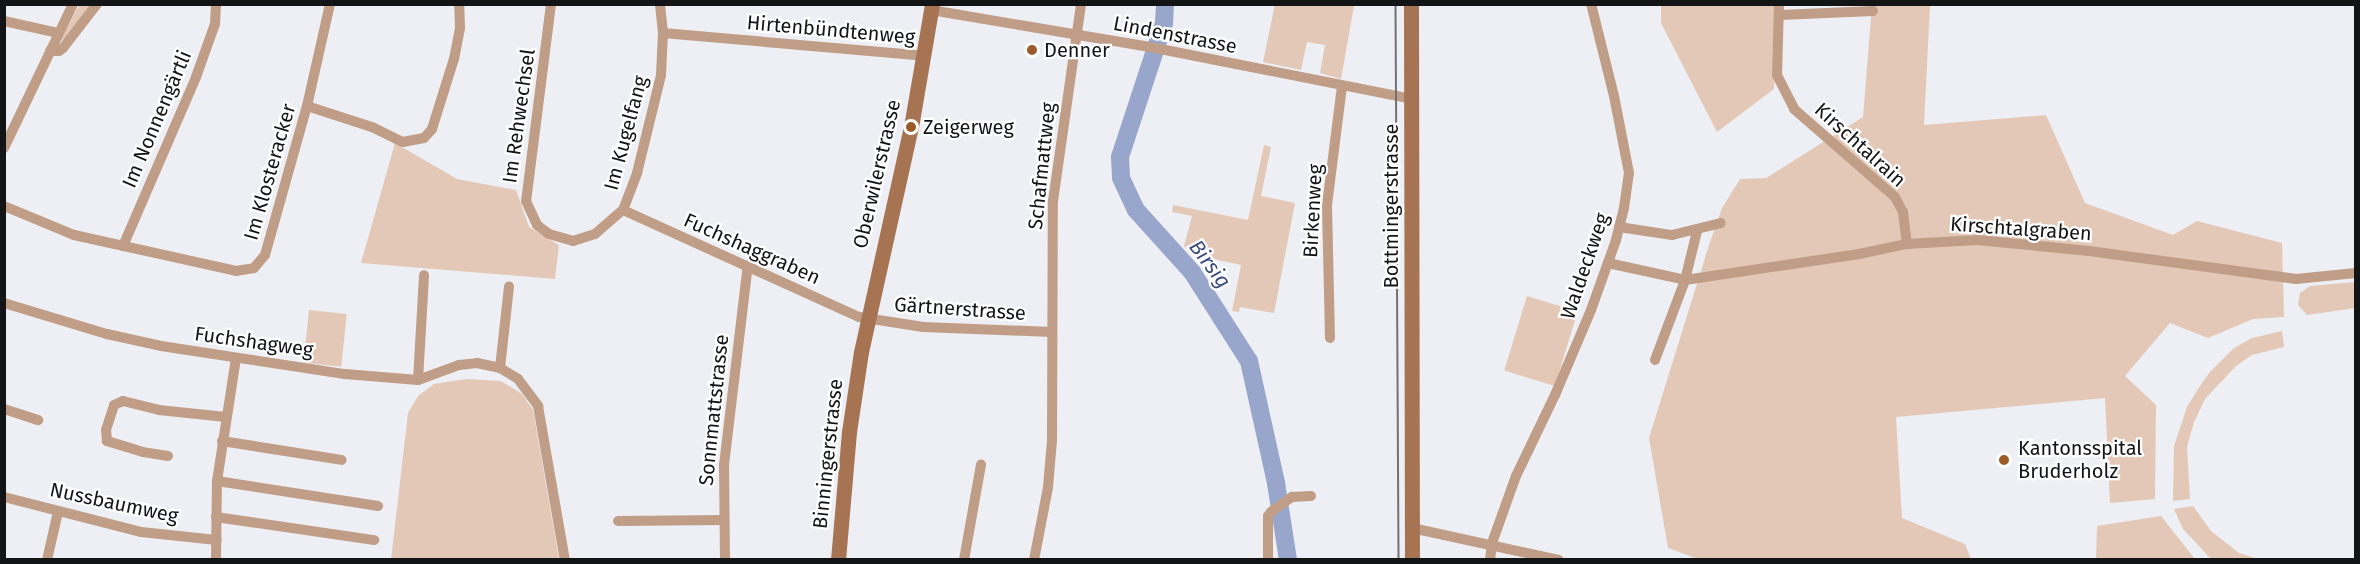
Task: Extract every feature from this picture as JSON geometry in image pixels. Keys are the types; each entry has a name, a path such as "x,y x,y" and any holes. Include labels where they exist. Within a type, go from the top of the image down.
{"main road":[{"name":"Bottmingerstrasse","path":"1411,4 1412,560"},
{"name":"Oberwilerstrasse","path":"861,352 924,56 932,7"},
{"name":"Binningerstrasse","path":"838,560 849,432 861,352"}],"street":[{"path":"4,148 73,4"},
{"path":"50,51 63,48 97,4"},
{"name":"Im Nonnengärtli","path":"123,246 196,77 215,24 216,4"},
{"name":"Im Klosteracker","path":"4,206 60,231 236,271 254,268 265,255 307,106 330,4"},
{"path":"307,106 372,126 404,141 424,138 432,129 454,59 460,28 459,4"},
{"name":"Im Rehwechsel","path":"551,4 526,201 537,225 549,234 573,242"},
{"name":"Im Kugelfang","path":"573,242 595,234 623,210 637,173 658,96 663,33 660,4"},
{"name":"Schafmattweg","path":"1034,560 1050,464 1053,201 1081,4"},
{"name":"Waldeckweg","path":"1490,560 1492,543 1516,476 1555,395 1608,263 1619,227 1629,173 1614,96 1592,4"},
{"name":"Lindenstrasse","path":"932,7 1412,99"},
{"path":"1779,10 1873,11"},
{"name":"Kirschtalrain","path":"1779,10 1777,75 1794,109 1895,197 1903,212 1907,244"},
{"path":"4,21 58,33"},
{"name":"Hirtenbündtenweg","path":"663,33 924,56"},
{"name":"Birkenweg","path":"1329,338 1327,205 1342,86"},
{"name":"Fuchshaggraben","path":"623,210 748,265 845,312 867,318"},
{"path":"1619,227 1672,235 1696,231 1721,223"},
{"path":"1655,360 1685,280 1696,231"},
{"name":"Kirschtalgraben","path":"1608,263 1685,280 1859,254 1907,244 1949,240 2016,243 2296,279 2355,273"},
{"name":"Sonnmattstrasse","path":"725,560 724,465 748,265"},
{"path":"418,380 423,276"},
{"path":"509,286 500,368 518,380 538,406 565,560"},
{"name":"Fuchshagweg","path":"4,303 107,334 236,358 392,380 418,380 459,365 477,363 500,368"},
{"name":"Gärtnerstrasse","path":"867,318 922,327 1052,332"},
{"path":"216,560 217,481 236,358"},
{"path":"168,456 143,452 107,441 106,430 114,405 123,401 159,410 226,417"},
{"path":"4,409 38,420"},
{"path":"222,441 342,460"},
{"path":"964,560 981,465"},
{"path":"217,481 378,506"},
{"path":"1268,560 1268,516 1287,499 1311,496"},
{"name":"Nussbaumweg","path":"4,497 141,532 217,540"},
{"path":"46,560 58,512"},
{"path":"216,517 374,540"},
{"path":"618,521 724,520"},
{"path":"1412,528 1492,543 1559,560"}],"shaded area":[{"path":"1275,4 1354,6 1341,79 1320,73 1325,45 1307,42 1301,70 1263,62"},
{"path":"79,5 94,5 74,32 60,41"},
{"path":"1661,5 1779,5 1774,89 1717,132 1661,23"},
{"path":"1872,5 1930,5 1924,125 2046,115 2085,203 2173,235 2197,221 2282,243 2284,317 2253,319 2208,338 2170,323 2125,376 2156,405 2155,499 2110,503 2105,398 1896,417 1902,518 1965,544 1971,559 1701,560 1668,548 1649,438 1722,208 1740,179 1766,178 1863,117"},
{"path":"395,143 457,179 516,190 529,227 559,245 555,279 361,263"},
{"path":"1264,145 1271,147 1261,196 1295,203 1274,313 1240,307 1239,312 1232,311 1241,265 1191,254 1184,246 1192,216 1172,212 1173,205 1248,220"},
{"path":"2355,282 2355,308 2307,315 2298,305 2300,293 2310,286"},
{"path":"1527,296 1578,311 1555,386 1504,371"},
{"path":"309,310 347,314 341,367 303,363"},
{"path":"2282,331 2284,347 2252,355 2236,366 2205,399 2194,422 2187,447 2190,499 2173,501 2174,446 2187,407 2198,389 2209,373 2234,348 2252,338"},
{"path":"467,379 501,381 522,394 533,410 559,559 391,560 408,413 418,396 434,384"},
{"path":"2193,506 2211,531 2239,553 2258,559 2211,559 2183,529 2174,509"},
{"path":"2161,516 2195,559 2096,559 2097,526"}],"waterway":[{"name":"Birsig","path":"1165,4 1164,23 1120,157 1121,178 1136,210 1192,272 1249,361 1276,483 1288,560"}],"tram line":[{"path":"1396,4 1399,560"}],"place":[{"name":"Denner","path":"1032,50"},
{"name":"Zeigerweg","path":"911,127"},
{"name":"Kantonsspital Bruderholz","path":"2004,460"}]}
